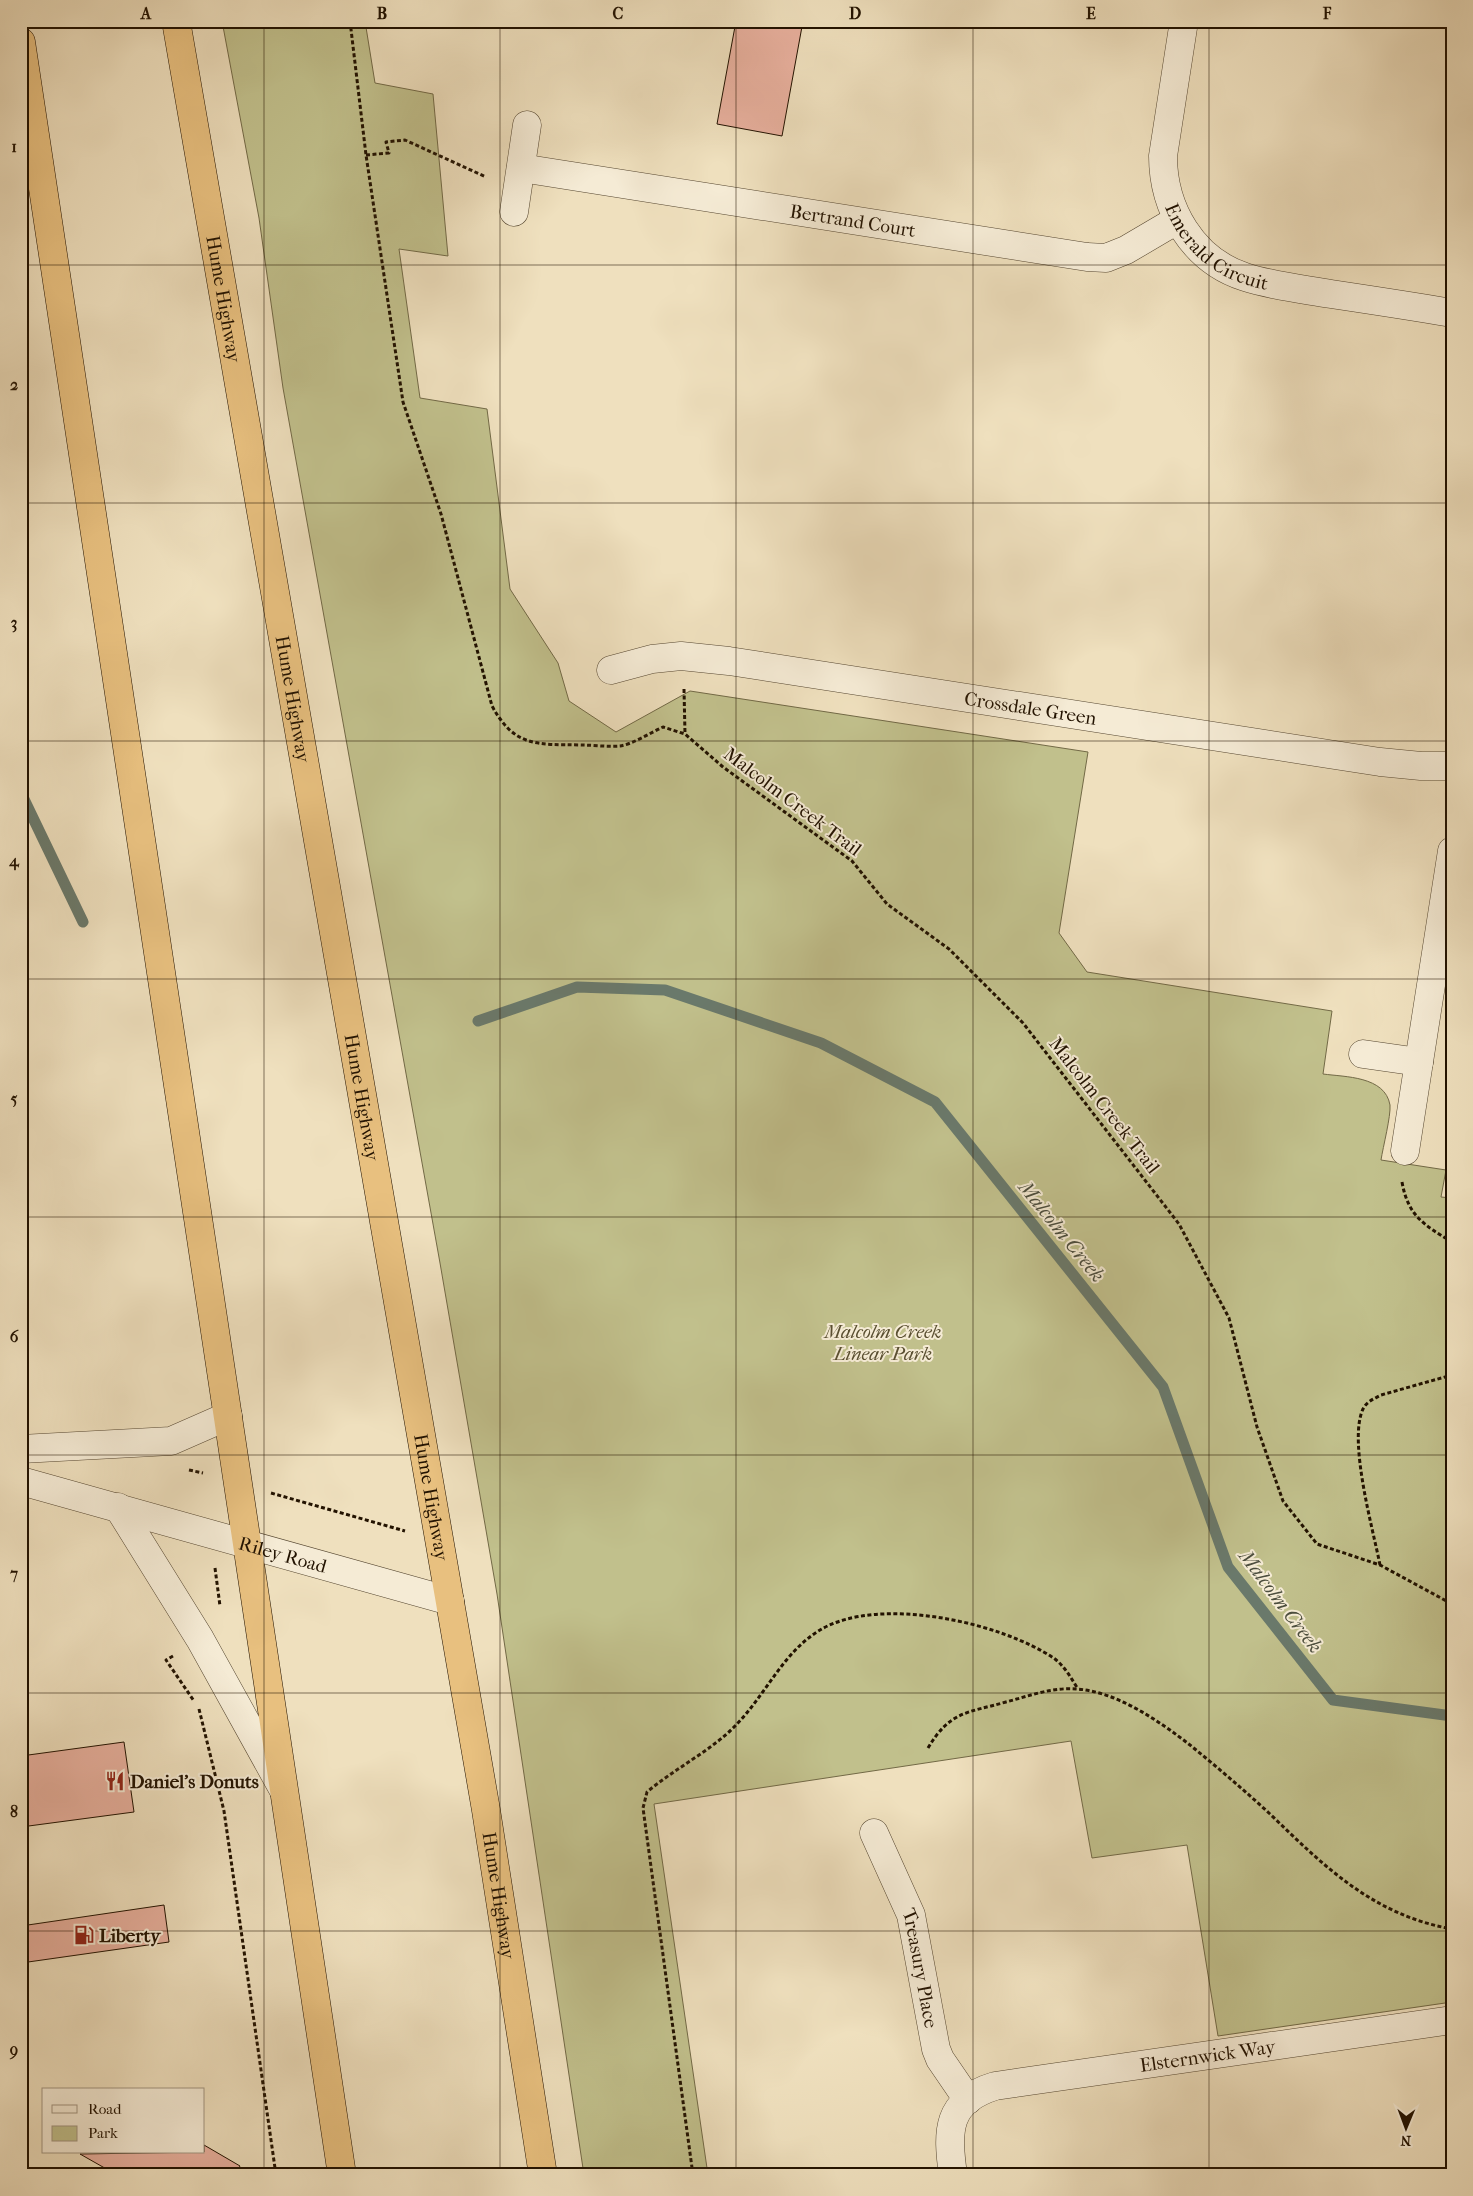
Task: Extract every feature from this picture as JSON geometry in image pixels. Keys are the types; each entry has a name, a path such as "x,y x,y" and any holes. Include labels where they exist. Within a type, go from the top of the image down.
{"highway":[{"name":"Hume Highway","path":"176,21 486,1810 543,2175"},
{"path":"21,42 342,2175"}],"street":[{"name":"Emerald Circuit","path":"1184,21 1163,156 1163,174 1167,194 1177,220 1194,243 1217,264 1243,276 1273,284 1452,313"},
{"path":"514,212 527,125"},
{"name":"Bertrand Court","path":"521,168 1086,257 1106,258 1126,250 1177,220"},
{"name":"Crossdale Green","path":"611,670 652,660 680,656 729,661 1380,762 1421,766 1452,766"},
{"path":"1405,1151 1452,851"},
{"path":"1363,1054 1418,1062"},
{"path":"21,1449 171,1441 228,1416"},
{"name":"Riley Road","path":"21,1481 450,1601"},
{"path":"118,1507 200,1639 284,1791"},
{"name":"Treasury Place","path":"874,1833 911,1915 936,2049 940,2059 968,2100"},
{"name":"Elsternwick Way","path":"968,2100 982,2090 995,2086 1452,2020"},
{"path":"953,2175 949,2133 957,2110 968,2100"}],"path":[{"path":"350,21 366,156 403,402 441,514 492,706 502,724 532,743 621,746 663,727 685,734 686,707 680,656"},
{"path":"366,156 388,153 386,142 406,140 495,181"},
{"name":"Malcolm Creek Trail","path":"685,734 723,767 852,861 887,904 949,949 1023,1023 1179,1224 1229,1318 1257,1427 1283,1501 1317,1544 1380,1565 1452,1604"},
{"path":"1405,1151 1401,1179 1405,1200 1416,1217 1452,1242"},
{"path":"1380,1565 1358,1440 1361,1415 1364,1407 1371,1400 1381,1395 1452,1375"},
{"path":"693,2175 643,1808 647,1792 733,1728 746,1715 784,1662 800,1644 839,1620 857,1616 932,1617 961,1620 989,1628 1055,1660 1068,1671 1078,1689"},
{"path":"200,1639 166,1660 199,1708 224,1811 276,2175"},
{"path":"928,1748 946,1723 955,1717 1047,1691 1078,1689 1110,1697 1159,1721 1269,1813 1313,1856 1340,1879 1406,1917 1429,1925 1452,1929"}],"green space":[{"name":"Malcolm Creek Linear Park","path":"222,21 365,21 375,83 433,94 448,256 399,249 420,398 487,409 510,589 558,663 569,701 616,732 690,691 1088,752 1059,933 1087,972 1332,1011 1323,1074 1363,1080 1381,1088 1387,1095 1390,1110 1381,1160 1446,1170 1441,1197 1452,1198 1452,2002 1218,2036 1187,1845 1092,1858 1071,1741 654,1804 708,2175 584,2175 497,1594 440,1263 283,388 259,218"}],"building":[{"path":"736,21 803,21 782,136 717,124"},
{"path":"124,1742 134,1812 21,1827 21,1756"},
{"path":"164,1905 169,1942 21,1963 21,1926"},
{"path":"205,2146 240,2166 235,2175 117,2175 80,2154 205,2154"}],"waterway":[{"name":"Malcolm Creek","path":"21,793 83,922"},
{"name":"Malcolm Creek","path":"478,1021 577,987 665,990 821,1043 935,1102 1163,1387 1228,1567 1333,1700 1452,1716"}],"place":[{"name":"Daniel's Donuts","path":"115,1781"},
{"name":"Liberty","path":"84,1935"}]}
